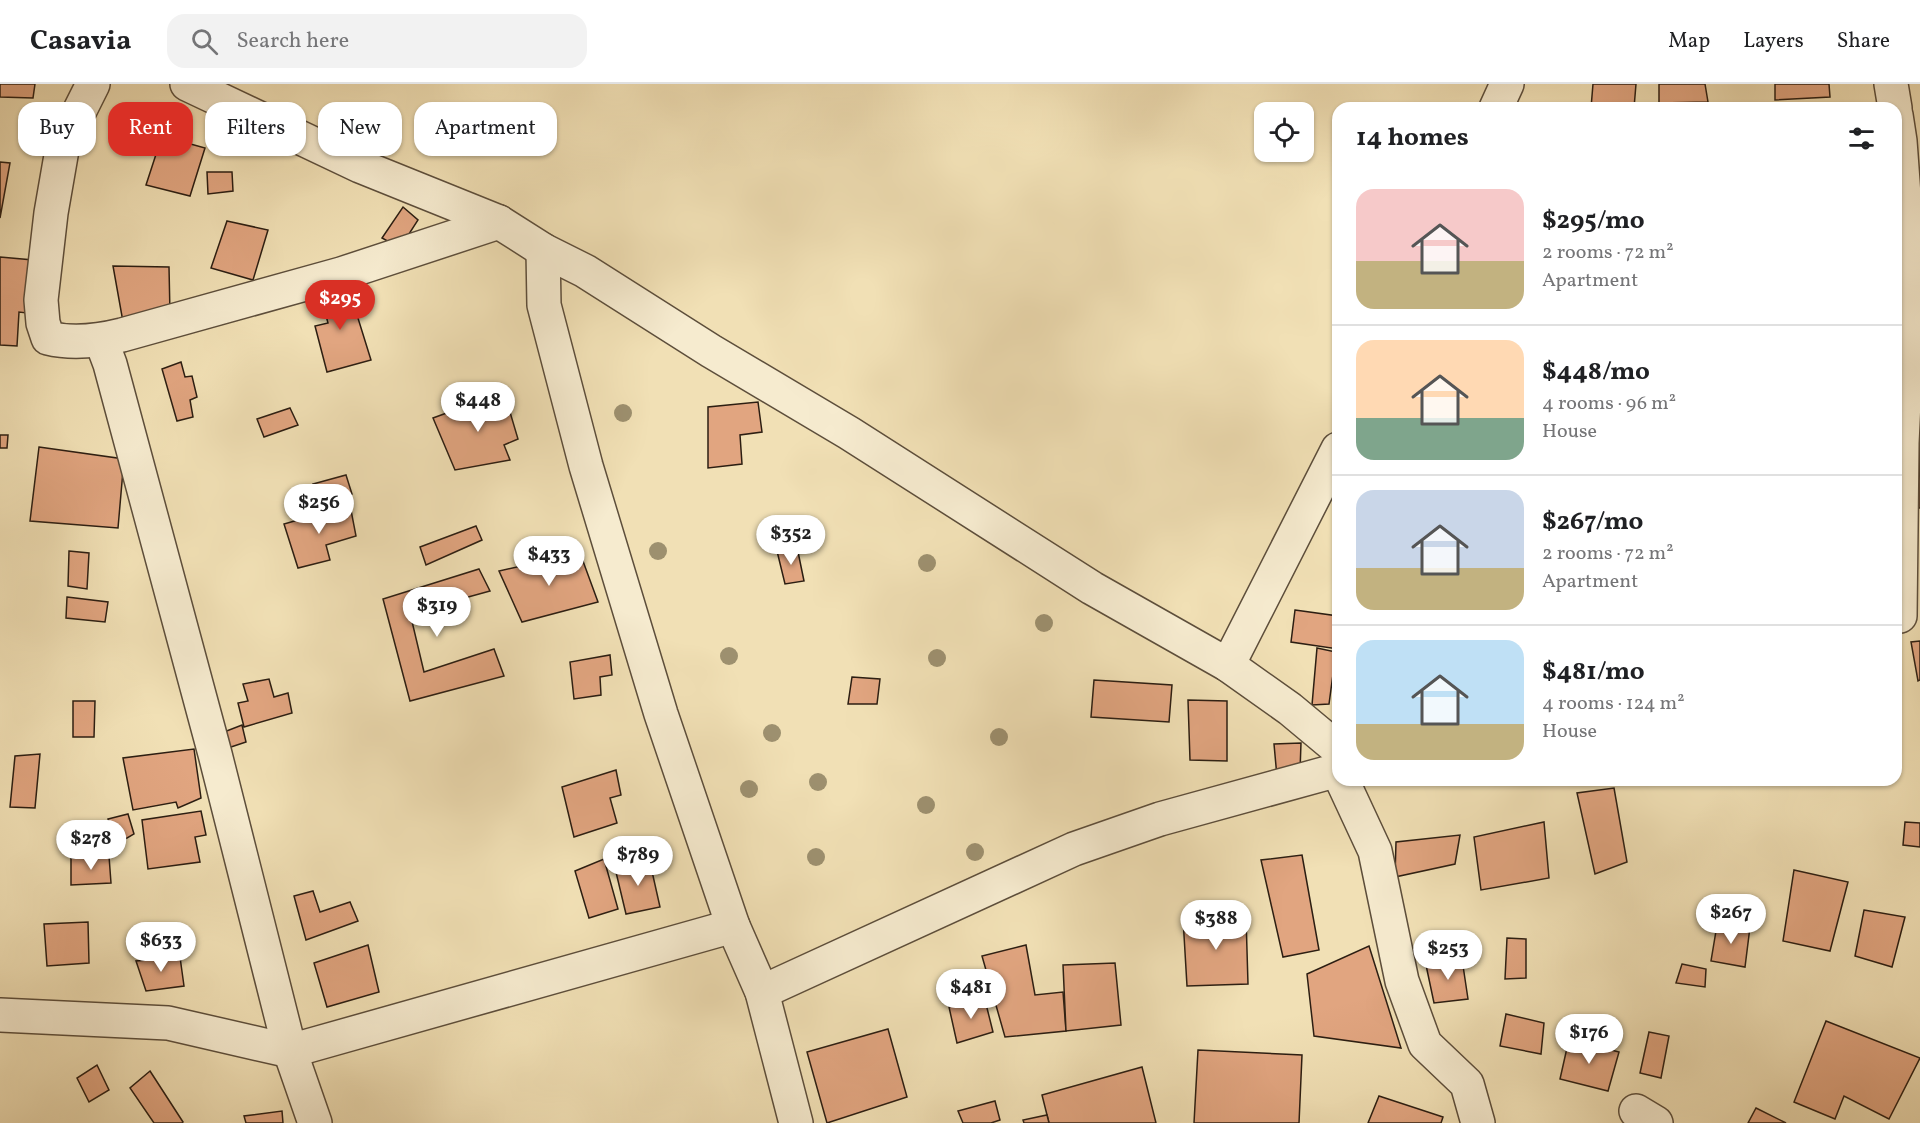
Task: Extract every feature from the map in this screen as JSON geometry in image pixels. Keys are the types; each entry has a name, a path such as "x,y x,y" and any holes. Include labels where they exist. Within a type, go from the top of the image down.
{"street":[{"path":"93,84 63,144 51,213 41,300 43,323 48,338 61,341 101,340 341,274 499,222"},
{"path":"187,84 360,166 499,222 543,250 585,271 711,351 849,433 1092,588 1228,665 1290,709 1332,744"},
{"path":"1499,102 1507,84"},
{"path":"1891,84 1894,102"},
{"path":"1902,168 1910,277 1902,442 1905,614"},
{"path":"543,250 544,305 586,466 661,714 733,926 762,992 796,1123"},
{"path":"101,340 110,364 212,742 290,1052 315,1123"},
{"path":"1228,665 1332,461"},
{"path":"762,992 1074,849 1160,819 1332,772"},
{"path":"1345,786 1375,851 1402,981 1425,1044 1467,1084 1478,1123"},
{"path":"0,1015 168,1023 290,1052 733,926"}],"building":[{"path":"0,84 35,84 33,98 0,97"},
{"path":"1593,84 1636,84 1634,102 1592,102"},
{"path":"1659,84 1705,84 1708,102 1659,102"},
{"path":"1775,84 1829,84 1830,97 1775,100"},
{"path":"193,145 205,148 190,196 146,185 155,156 193,156"},
{"path":"0,162 10,163 0,218"},
{"path":"207,172 232,172 233,191 208,194"},
{"path":"403,207 418,220 400,248 382,238"},
{"path":"227,221 268,230 253,280 211,268"},
{"path":"0,257 33,260 27,313 19,312 17,346 0,345"},
{"path":"113,266 169,267 170,314 123,322"},
{"path":"348,286 371,360 327,372 315,326 328,323 325,312 317,313 314,296"},
{"path":"181,362 185,377 192,376 197,397 190,400 193,417 177,421 162,369"},
{"path":"504,392 518,439 504,445 510,460 455,470 433,418"},
{"path":"758,402 762,432 740,435 742,464 708,468 708,407"},
{"path":"290,408 298,425 264,437 257,419"},
{"path":"0,435 8,435 7,448 0,448"},
{"path":"1920,444 1920,508 1917,508"},
{"path":"39,447 124,459 118,528 30,521"},
{"path":"346,475 352,494 322,505 313,484"},
{"path":"350,505 356,536 326,545 330,560 298,568 284,524"},
{"path":"476,526 482,540 426,565 420,547"},
{"path":"797,547 804,581 785,584 777,551"},
{"path":"69,551 89,553 87,589 68,586"},
{"path":"580,553 598,602 522,622 499,571"},
{"path":"479,569 490,591 410,613 424,672 494,649 504,676 410,701 383,599"},
{"path":"67,597 108,602 105,622 66,618"},
{"path":"1295,610 1332,615 1332,648 1291,642"},
{"path":"1920,641 1920,680 1918,681 1911,642"},
{"path":"1317,648 1332,651 1329,704 1312,705"},
{"path":"610,655 612,675 600,677 601,695 574,699 570,662"},
{"path":"852,677 880,679 877,704 848,704"},
{"path":"269,679 274,697 288,693 292,713 244,727 238,703 248,701 243,684"},
{"path":"1094,680 1172,685 1169,722 1091,717"},
{"path":"1188,700 1227,701 1227,761 1190,760"},
{"path":"73,701 95,701 94,737 73,737"},
{"path":"242,725 246,742 228,748 224,732"},
{"path":"1301,743 1300,771 1277,777 1274,744"},
{"path":"194,749 201,798 178,808 176,802 133,810 123,758"},
{"path":"40,754 35,808 10,807 15,756"},
{"path":"616,770 621,795 610,798 617,823 574,837 562,787"},
{"path":"1614,788 1627,862 1595,874 1577,793"},
{"path":"201,811 206,835 195,837 200,862 148,869 142,820"},
{"path":"128,814 134,834 117,844 108,819"},
{"path":"1544,822 1549,878 1481,890 1474,837"},
{"path":"1905,822 1920,823 1920,847 1903,845"},
{"path":"1460,835 1455,864 1395,877 1396,842"},
{"path":"1302,855 1319,950 1283,957 1261,860"},
{"path":"109,856 111,883 71,885 71,858"},
{"path":"649,858 660,907 626,914 615,868"},
{"path":"604,859 618,909 589,918 575,871"},
{"path":"1794,870 1848,882 1830,951 1783,941"},
{"path":"313,891 320,912 350,902 358,921 306,940 294,896"},
{"path":"1864,910 1905,917 1892,967 1855,956"},
{"path":"1246,917 1248,984 1187,986 1183,918"},
{"path":"88,922 89,963 47,966 44,924"},
{"path":"1717,925 1750,927 1745,967 1711,961"},
{"path":"1507,938 1526,939 1526,978 1505,979"},
{"path":"368,945 379,992 327,1007 314,963"},
{"path":"1026,945 1035,995 1063,992 1066,1031 1005,1037 982,956"},
{"path":"1369,946 1401,1048 1314,1036 1307,974"},
{"path":"180,957 184,986 146,991 136,961"},
{"path":"1462,959 1468,999 1434,1003 1426,965"},
{"path":"1115,963 1121,1025 1066,1031 1063,965"},
{"path":"1682,964 1706,969 1705,987 1676,983"},
{"path":"984,996 993,1032 957,1043 949,1007"},
{"path":"1506,1014 1544,1023 1541,1054 1500,1046"},
{"path":"1826,1021 1920,1058 1889,1119 1844,1096 1835,1119 1794,1102"},
{"path":"888,1029 907,1097 827,1123 807,1052"},
{"path":"1649,1032 1669,1036 1661,1078 1640,1073"},
{"path":"1569,1039 1619,1052 1608,1091 1560,1079"},
{"path":"1198,1050 1302,1055 1299,1123 1194,1123"},
{"path":"97,1065 109,1090 89,1102 77,1078"},
{"path":"1142,1067 1156,1123 1049,1123 1042,1095"},
{"path":"150,1071 182,1123 154,1123 130,1088"},
{"path":"1379,1096 1443,1117 1441,1123 1368,1123"},
{"path":"995,1101 1000,1120 991,1123 963,1123 958,1111"},
{"path":"1756,1108 1786,1123 1748,1123"},
{"path":"282,1111 283,1123 246,1123 244,1116"},
{"path":"1047,1115 1049,1123 1024,1123 1023,1120"}]}
